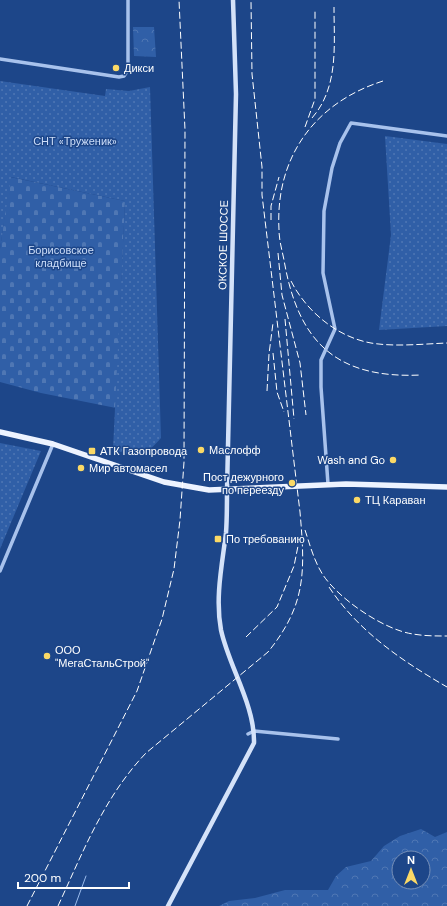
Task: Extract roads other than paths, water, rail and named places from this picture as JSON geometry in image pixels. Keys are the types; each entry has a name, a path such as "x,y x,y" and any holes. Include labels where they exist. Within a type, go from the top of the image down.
{"main road":[{"name":"ОКСКОЕ ШОССЕ","path":"233,0 236,94 228,490 226,532 219,586 219,618 228,656 250,715 254,731"},
{"path":"0,432 53,444 146,477 169,483 209,490 328,484 447,486"},
{"path":"168,906 252,749 254,731"}],"street":[{"path":"0,59 119,77 124,76 128,70 128,0"},
{"path":"328,484 321,387 321,360 335,329 323,273 323,232 324,211 331,175 340,143 351,123 447,136"},
{"path":"0,570 53,444"},
{"path":"248,734 254,731 338,739"}],"waterway":[{"path":"75,906 86,876"}],"railway":[{"path":"27,906 137,691 162,619 174,569 180,520 184,462 185,130 179,0"},
{"path":"58,906 86,845 106,807 131,770 146,753 268,652 281,635 297,602 302,569 302,533 262,195 262,167 252,74 251,0"},
{"path":"312,118 321,106 331,79 334,51 334,7"},
{"path":"305,127 315,99 315,9"},
{"path":"383,81 359,91 337,103 319,119 304,137 292,157 284,179 279,204 280,238 290,289 299,313 311,333 326,350 344,362 366,370 391,375 421,375"},
{"path":"271,220 271,206 279,177"},
{"path":"278,253 282,295 300,363 306,415"},
{"path":"291,281 305,302 324,321 335,329 358,340 389,345 447,343"},
{"path":"285,319 294,419"},
{"path":"267,391 269,354 273,323"},
{"path":"273,353 277,392 284,412"},
{"path":"305,530 315,559 323,575 340,594 363,612 376,620 401,631 421,635 447,636"},
{"path":"246,637 277,607 294,566 299,541"},
{"path":"329,587 353,618 382,644 414,667 447,687"}],"place":[{"name":"Дикси","path":"116,68"},
{"name":"Маслофф","path":"201,450"},
{"name":"АТК Газопровода","path":"92,451"},
{"name":"Wash and Go","path":"393,460"},
{"name":"Мир автомасел","path":"81,468"},
{"name":"Пост дежурного по переезду","path":"292,483"},
{"name":"ТЦ Караван","path":"357,500"},
{"name":"По требованию","path":"218,539"},
{"name":"ООО \"МегаСтальСтрой\"","path":"47,656"}],"park label":[{"name":"СНТ «Труженик»","path":"75,141"},
{"name":"Борисовское кладбище","path":"61,256"}]}
